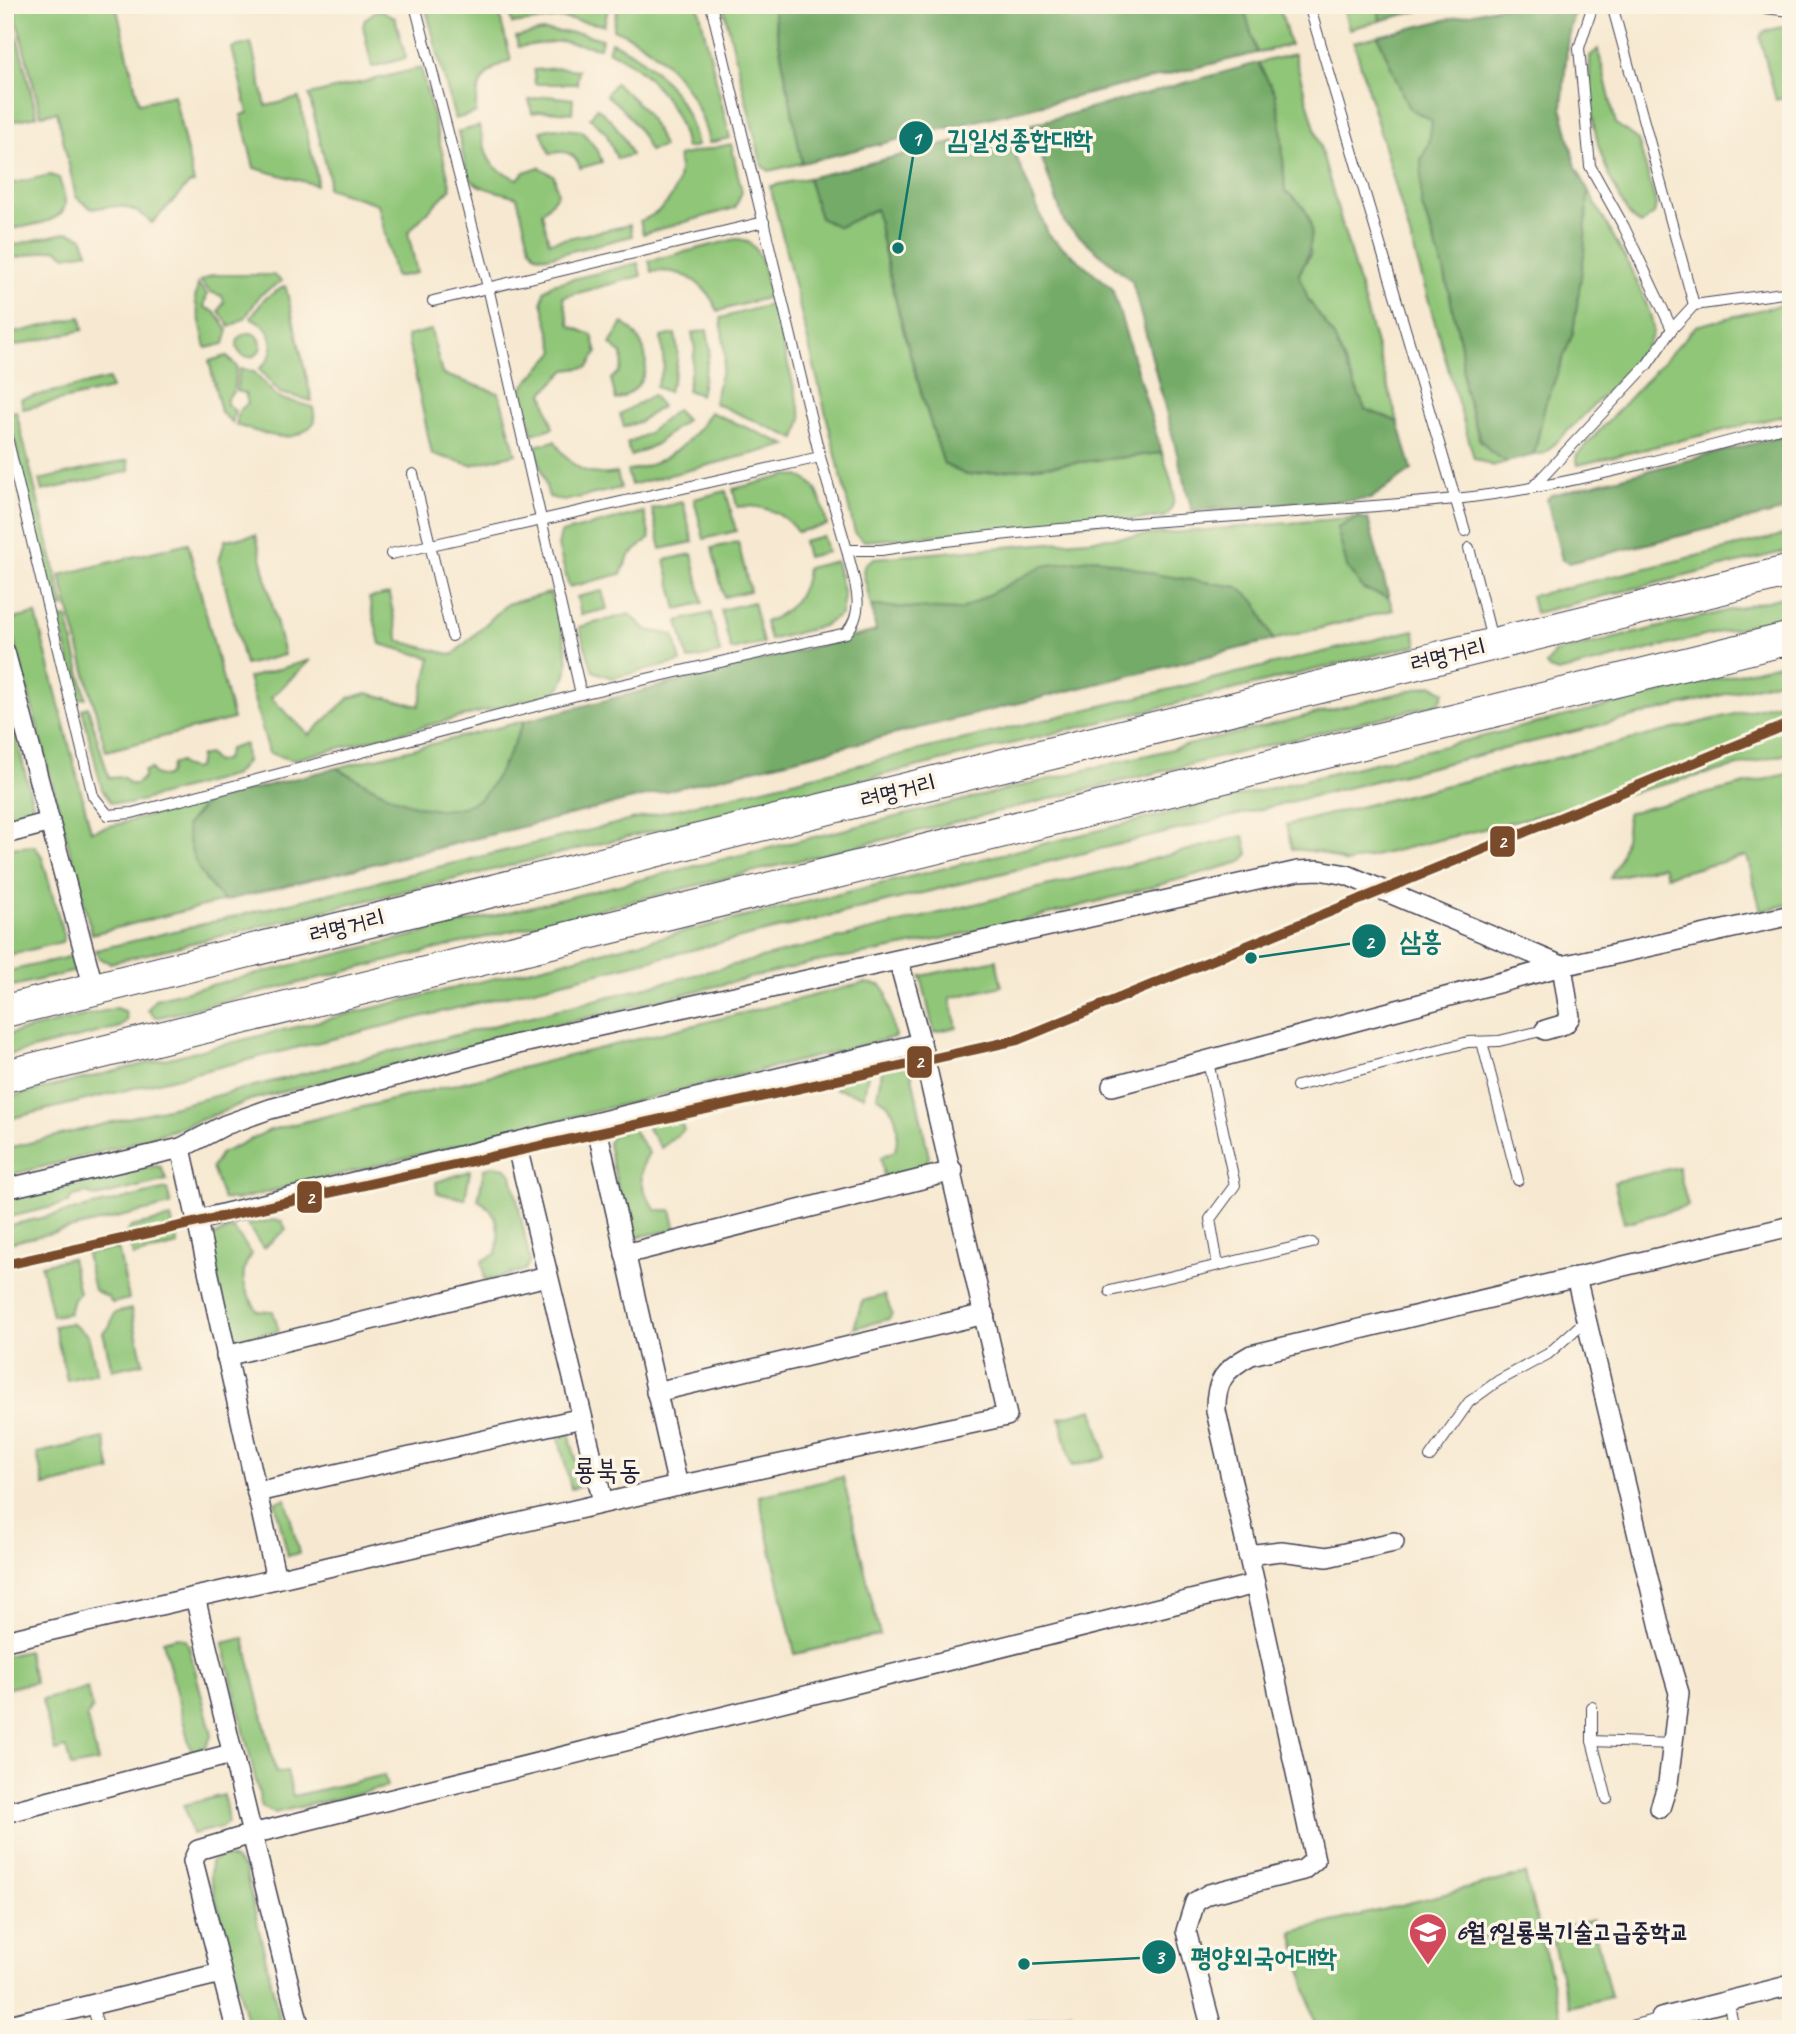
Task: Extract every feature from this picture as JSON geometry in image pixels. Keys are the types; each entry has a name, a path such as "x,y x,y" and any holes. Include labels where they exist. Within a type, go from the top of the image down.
{"highway":[{"name":"려명거리","path":"5,1010 1791,571"},
{"path":"5,1076 1791,638"}],"street":[{"path":"5,652 94,989"},
{"path":"5,834 50,822"},
{"path":"5,1189 181,1148 225,1125 270,1109 518,1044 899,962 1298,871 1319,870 1348,875 1562,966"},
{"path":"1112,1086 1562,966 1791,915"},
{"path":"5,1641 603,1502 1007,1416 953,1171 899,962"},
{"path":"1545,1030 1565,1024 1570,1017 1562,966"},
{"path":"198,1220 921,1043"},
{"path":"596,1124 678,1486"},
{"path":"516,1143 603,1502"},
{"path":"181,1148 276,1579"},
{"path":"625,1254 953,1171"},
{"path":"1212,2029 1186,1931 1195,1902 1209,1894 1303,1870 1315,1860 1216,1411 1216,1392 1221,1377 1232,1366 1251,1355 1791,1226"},
{"path":"226,1356 547,1276"},
{"path":"1576,1277 1662,1636 1676,1673 1679,1693 1668,1783 1660,1808"},
{"path":"656,1392 985,1314"},
{"path":"257,1492 582,1418"},
{"path":"1248,1555 1281,1551 1327,1557 1394,1542"},
{"path":"236,2029 192,1861 198,1850 252,1834 1255,1584"},
{"path":"195,1597 300,2029"},
{"path":"5,1813 231,1754"},
{"path":"5,2026 221,1973"},
{"path":"1662,2024 1728,2001 1791,1985"}],"lane":[{"path":"415,5 488,287 581,694"},
{"path":"5,429 93,796 108,814 132,813 581,694 846,633 857,621 859,603 820,457 712,5"},
{"path":"1309,5 1465,531"},
{"path":"1593,5 1579,48 1590,166 1625,228 1672,329"},
{"path":"1612,5 1694,305"},
{"path":"1763,5 1765,8 1791,11"},
{"path":"433,301 764,222"},
{"path":"1533,486 1647,365 1672,329 1694,305 1791,292"},
{"path":"847,550 881,550 1185,519 1457,499 1586,478 1791,425"},
{"path":"391,554 820,457"},
{"path":"413,474 452,636"},
{"path":"1469,548 1493,644"},
{"path":"1297,1086 1468,1042 1499,1041 1545,1030"},
{"path":"1482,1042 1518,1180"},
{"path":"1208,1062 1235,1185 1210,1219 1218,1265"},
{"path":"1110,1291 1312,1243"},
{"path":"1430,1457 1469,1402 1498,1381 1548,1354 1586,1320"},
{"path":"1592,1707 1592,1741 1607,1798"},
{"path":"1592,1741 1672,1744"},
{"path":"1728,2001 1734,2029"},
{"path":"92,2004 99,2029"},
{"path":"1619,2029 1662,2024"}],"green space":[{"path":"5,5 9,5 37,116 5,123"},
{"path":"13,5 116,5 139,103 174,95 194,183 189,184 152,223 131,209 110,206 92,209 76,197 57,112 41,115"},
{"path":"425,5 497,5 511,60 494,68 483,79 477,94 476,113 455,119"},
{"path":"507,5 609,5 604,25 561,18 512,24"},
{"path":"618,5 698,5 730,138 709,143 696,106 675,74 647,48 613,29"},
{"path":"723,5 772,5 802,163 769,171 762,166"},
{"path":"772,5 1243,5 1257,53 802,163"},
{"path":"1243,5 1279,5 1290,45 1257,53"},
{"path":"1342,5 1378,5 1380,21 1349,29"},
{"path":"1378,5 1440,5 1380,21"},
{"path":"1507,5 1576,5 1568,37 1562,109 1576,167 1588,190 1584,255 1573,333 1545,405 1534,455 1507,462 1491,452 1480,439 1464,387 1461,346 1444,270 1421,203 1421,160 1429,143 1432,121 1408,107 1378,36"},
{"path":"376,11 383,11 395,18 406,58 372,67 363,26 365,19"},
{"path":"1791,24 1791,88 1788,96 1776,100 1760,38 1763,32"},
{"path":"542,31 580,33 602,39 600,48 561,41 518,47 516,37"},
{"path":"1378,36 1393,69 1433,121 1429,143 1421,160 1421,203 1444,270 1461,346 1464,387 1479,439 1491,452 1507,462 1492,466 1474,458 1354,42"},
{"path":"611,42 642,60 667,84 686,113 697,146 686,148 676,117 659,90 636,67 608,51"},
{"path":"251,43 266,106 299,98 317,177 316,185 254,168 241,115 248,113 232,48"},
{"path":"1598,49 1616,124 1638,140 1656,204 1654,214 1641,224 1624,207 1598,144 1592,110 1590,56"},
{"path":"1294,54 1398,422 1365,409 1333,335 1308,299 1299,274 1311,253 1285,192 1281,124 1275,93 1258,63"},
{"path":"1258,63 1275,93 1281,124 1285,192 1296,199 1309,218 1311,240 1299,274 1308,299 1333,335 1365,409 1398,422 1412,470 1370,499 1192,511 1132,281 1065,224 1030,125"},
{"path":"421,68 451,188 408,232 417,273 395,277 378,204 327,188 329,178 309,95"},
{"path":"534,70 578,70 577,84 535,84"},
{"path":"615,83 644,111 663,147 649,151 632,120 606,95"},
{"path":"547,96 573,99 572,113 532,113 529,100"},
{"path":"597,108 618,129 631,155 617,159 606,133 590,118"},
{"path":"479,126 487,154 499,170 518,179 524,172 539,167 554,176 558,194 542,213 549,242 630,225 632,236 548,257 536,255 530,247 517,197 486,188 471,180 458,132"},
{"path":"554,128 582,131 598,151 602,162 580,168 576,159 569,154 550,154 541,131"},
{"path":"1005,130 1049,236 1112,288 1162,453 966,475 944,464 906,338 876,209 839,227 820,218 808,178"},
{"path":"731,144 742,192 735,208 643,234 640,221 659,211 672,196 678,178 678,156"},
{"path":"50,175 59,178 65,202 62,212 49,221 5,230 5,185"},
{"path":"808,178 820,218 839,227 876,209 905,338 944,464 966,475 1162,453 1173,487 1173,504 1170,511 1164,517 864,541 855,533 770,186"},
{"path":"1588,190 1637,283 1652,320 1653,332 1638,357 1605,393 1545,453 1534,455 1545,405 1573,333 1584,255"},
{"path":"68,232 82,237 88,252 66,256 56,249 5,260 5,247"},
{"path":"736,239 752,245 757,252 770,297 718,311 707,293 692,279 674,272 652,272 649,261"},
{"path":"638,263 641,276 563,297 570,326 592,335 597,352 588,367 566,370 543,393 553,428 532,434 522,388 555,351 542,302 544,291 553,284"},
{"path":"213,275 273,275 282,281 260,295 245,318 230,327 219,311 224,302 222,296 210,292 200,281"},
{"path":"198,284 207,294 204,307 215,312 228,330 224,344 206,348 195,299"},
{"path":"285,286 312,401 280,393 259,369 270,356 272,341 265,328 251,318 264,299"},
{"path":"1791,302 1791,414 1578,465 1576,456 1696,326"},
{"path":"772,304 802,418 796,439 714,403 725,358 721,318"},
{"path":"81,317 83,330 9,347 6,335"},
{"path":"623,323 640,342 646,364 638,385 629,394 616,400 611,379 621,368 623,358 610,344"},
{"path":"431,330 442,374 499,393 516,454 471,465 432,454 407,336"},
{"path":"707,330 710,349 700,395 687,390 695,350 692,333"},
{"path":"249,333 260,340 261,345 254,356 249,357 238,350 237,345 244,334"},
{"path":"675,334 677,363 668,392 656,387 664,366 661,337"},
{"path":"227,356 237,367 233,392 227,398 227,404 235,411 232,423 221,412 209,361"},
{"path":"240,369 254,372 278,398 313,407 315,421 307,430 288,437 268,435 236,425 239,411 248,403 245,393 236,391"},
{"path":"109,379 111,389 23,409 21,399"},
{"path":"653,395 661,407 639,422 624,427 620,414"},
{"path":"676,410 686,420 655,445 631,456 627,443 647,434"},
{"path":"16,411 64,607 56,609 8,413"},
{"path":"710,412 787,445 631,485 627,471 653,464 676,451 695,433"},
{"path":"1791,434 1791,509 1569,563 1562,560 1547,499 1551,495"},
{"path":"555,441 567,458 580,469 597,474 617,473 621,488 564,501 549,497 535,446"},
{"path":"128,460 130,471 42,491 39,480"},
{"path":"789,475 799,476 813,485 827,525 797,532 786,519 771,511 755,507 737,507 733,489"},
{"path":"726,491 736,531 704,539 694,499"},
{"path":"683,502 693,542 661,549 652,509"},
{"path":"644,512 650,538 629,556 621,574 569,587 558,546 561,533"},
{"path":"1359,517 1337,528 1363,589 1389,598 1393,610 1273,640 1256,602 1096,558 960,610 871,606 863,572 865,564 874,558"},
{"path":"1359,517 1368,519 1389,598 1363,589 1347,567 1337,528"},
{"path":"1791,533 1791,550 1535,613 1531,596"},
{"path":"256,535 284,655 245,665 219,561 225,540"},
{"path":"823,536 827,552 807,557 803,541"},
{"path":"738,542 750,591 724,597 712,548"},
{"path":"188,543 233,719 106,751 60,575"},
{"path":"692,554 703,603 677,609 665,560"},
{"path":"1096,558 1160,575 1238,587 1256,602 1273,640 224,901 203,875 191,849 186,826 207,801 336,768 405,802 442,810 460,807 478,800 491,786 524,721 876,631 871,606 960,610 1043,566"},
{"path":"836,561 844,596 841,615 823,626 770,640 765,622 782,613 795,601 803,586 807,568"},
{"path":"602,591 607,609 581,615 577,597"},
{"path":"550,593 563,632 568,661 561,685 552,694 292,760 269,753 248,678 310,660 271,698 309,735 349,698 367,693 419,706 431,658 380,644 369,598 389,594 399,641 453,655 507,604"},
{"path":"1791,595 1791,615 1558,672 1546,665 1554,653"},
{"path":"753,602 763,643 731,650 721,610"},
{"path":"711,613 720,653 688,660 678,621"},
{"path":"36,614 91,831 207,801 186,826 205,880 224,901 92,934 9,620"},
{"path":"629,614 647,630 674,635 681,662 612,678 593,671 579,627"},
{"path":"67,617 86,698 79,699 59,619"},
{"path":"1414,630 1417,645 110,963 99,958 96,950"},
{"path":"1791,661 1791,678 5,1120 5,1098"},
{"path":"1432,685 1444,692 1437,704 160,1017 155,1017 148,1010 155,999"},
{"path":"5,688 35,814 5,822"},
{"path":"1791,700 1791,753 1346,863 1320,852 1292,849 1286,825"},
{"path":"88,707 109,778 123,777 130,784 136,784 144,777 144,771 151,769 154,774 164,777 169,774 172,764 180,762 182,766 193,769 198,767 200,756 208,754 216,762 226,759 229,749 245,744 246,762 235,775 129,804 111,802 102,789 82,709"},
{"path":"524,721 491,786 478,800 460,807 442,810 405,802 336,768"},
{"path":"1791,773 1791,904 1761,911 1747,856 1666,876 1663,866 1610,878 1623,847 1627,813"},
{"path":"1244,836 1248,854 1241,862 1030,919 923,943 815,962 250,1100 130,1144 5,1176 5,1149"},
{"path":"35,846 42,857 64,936 62,942 5,956 5,848"},
{"path":"77,955 81,970 5,988 5,972"},
{"path":"996,960 1002,986 950,998 957,1027 934,1032 921,976"},
{"path":"864,983 881,985 886,992 895,1037 236,1200 223,1199 212,1168 220,1154 270,1130"},
{"path":"116,1008 125,1011 127,1020 120,1027 5,1056 5,1035"},
{"path":"906,1064 911,1071 929,1157 924,1167 884,1177 881,1157 895,1151 897,1127 889,1106 877,1096 883,1065"},
{"path":"869,1068 864,1096 836,1089 835,1079"},
{"path":"680,1120 684,1130 661,1148 645,1124"},
{"path":"631,1127 649,1153 641,1175 647,1196 656,1210 671,1210 676,1230 635,1237 627,1230 608,1144 611,1136"},
{"path":"155,1166 161,1167 167,1180 96,1197 87,1193 71,1197 69,1203 10,1217 5,1213 5,1199"},
{"path":"494,1166 506,1168 512,1175 530,1261 525,1270 485,1281 482,1261 496,1254 498,1230 490,1210 478,1200 484,1169"},
{"path":"1678,1167 1688,1206 1624,1223 1614,1182"},
{"path":"470,1171 465,1199 437,1193 436,1182"},
{"path":"167,1189 171,1205 5,1244 5,1235 11,1225"},
{"path":"171,1218 178,1245 133,1256 127,1233 131,1227"},
{"path":"282,1221 286,1230 263,1248 247,1225"},
{"path":"233,1228 252,1254 247,1261 244,1275 249,1297 258,1311 273,1311 279,1331 238,1338 229,1331 210,1245 213,1236"},
{"path":"118,1248 129,1299 112,1303 108,1297 94,1290 86,1254"},
{"path":"71,1258 79,1293 73,1299 69,1313 52,1316 41,1265"},
{"path":"885,1295 892,1314 889,1319 854,1328 862,1301"},
{"path":"131,1309 143,1363 112,1370 103,1332 110,1326 114,1313"},
{"path":"71,1323 88,1335 97,1373 67,1380 54,1326"},
{"path":"1093,1409 1106,1457 1072,1466 1060,1418"},
{"path":"569,1432 582,1486 571,1489 558,1434"},
{"path":"104,1438 111,1471 44,1486 37,1453"},
{"path":"843,1477 880,1635 795,1654 759,1496"},
{"path":"286,1499 299,1553 288,1556 275,1502"},
{"path":"177,1637 186,1640 189,1647 212,1735 206,1747 191,1751 163,1641"},
{"path":"244,1638 276,1773 287,1771 293,1796 384,1775 387,1787 274,1813 262,1807 223,1643"},
{"path":"27,1651 35,1682 5,1689 5,1656"},
{"path":"87,1688 92,1708 87,1717 98,1762 71,1767 66,1748 55,1751 42,1700"},
{"path":"224,1795 228,1822 222,1827 192,1834 184,1805"},
{"path":"222,1856 235,1860 245,1869 282,2029 249,2029 210,1876 211,1862"},
{"path":"1525,1874 1563,2024 1546,2029 1316,2029 1292,1932"},
{"path":"1592,1920 1611,1997 1569,2007 1550,1931"},
{"path":"1071,2012 1075,2029 1026,2029 1024,2022"}],"transit line":[{"name":"2","path":"5,1265 1017,1040 1791,723"}],"place":[{"name":"김일성종합대학","path":"898,248"},
{"name":"삼흥","path":"1251,958"},
{"name":"평양외국어대학","path":"1024,1964"},
{"name":"6월9일룡북기술고급중학교","path":"1428,1966"}],"district":[{"name":"룡북동","path":"607,1469"}]}
